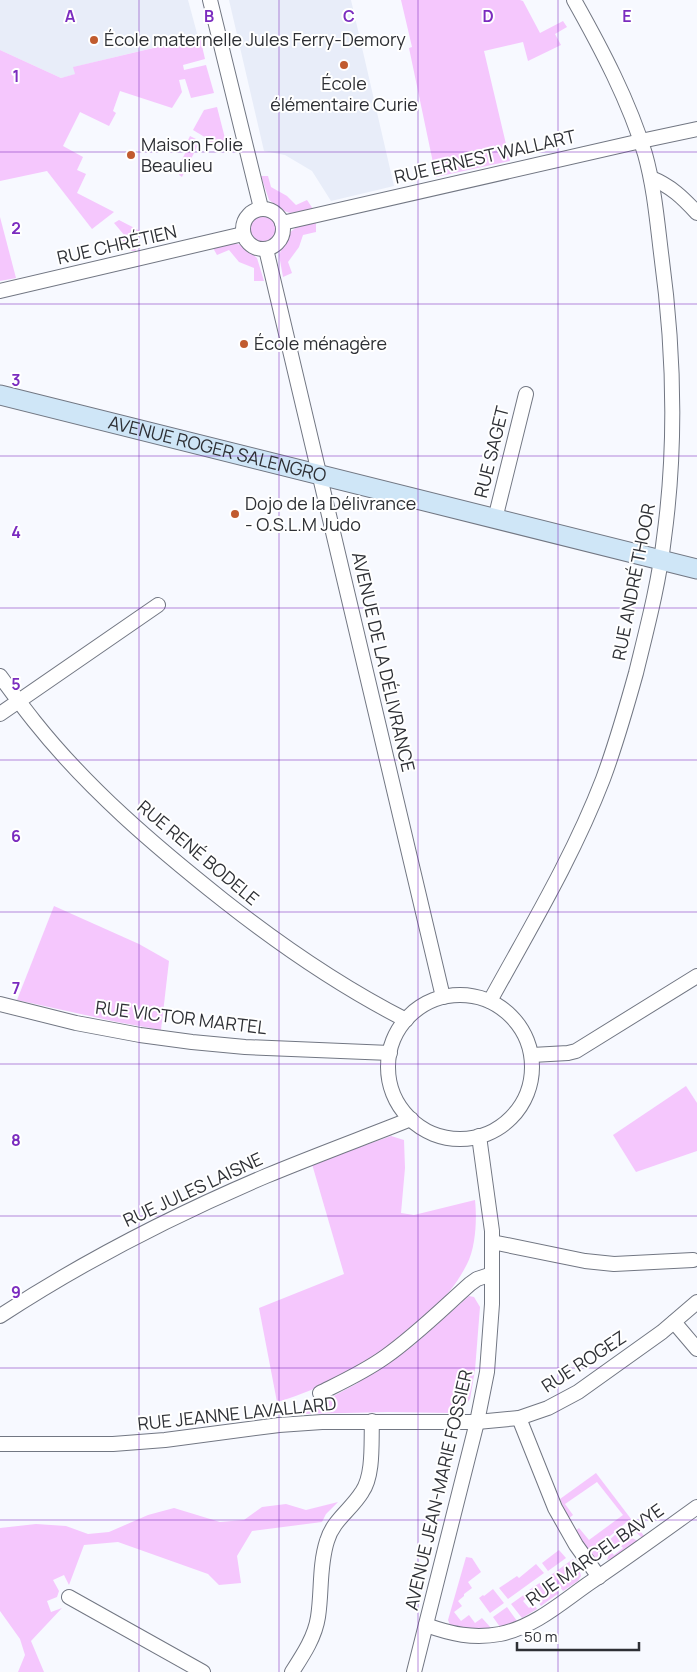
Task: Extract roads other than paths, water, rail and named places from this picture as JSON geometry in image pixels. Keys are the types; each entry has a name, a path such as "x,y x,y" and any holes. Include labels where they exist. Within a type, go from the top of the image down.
{"street":[{"path":"210,0 261,208"},
{"name":"RUE ANDRÉ THOOR","path":"490,1001 563,869 602,780 629,698 653,603 661,560 670,484 673,402 668,307 651,178 641,140 628,106 574,0"},
{"name":"RUE ERNEST WALLART","path":"282,223 641,140 697,129"},
{"path":"651,178 674,190 697,213"},
{"path":"261,208 272,210 282,223 282,236 278,242 266,249 254,248 243,234 242,227 248,214 261,208"},
{"name":"RUE CHRÉTIEN","path":"0,291 243,234"},
{"name":"AVENUE DE LA DÉLIVRANCE","path":"266,249 443,997"},
{"name":"RUE SAGET","path":"495,518 526,394"},
{"name":"AVENUE ROGER SALENGRO","path":"0,395 697,569"},
{"path":"0,714 158,605"},
{"name":"RUE RENÉ BODELE","path":"0,676 53,743 94,786 136,827 188,872 248,920 334,980 406,1020"},
{"path":"532,1055 576,1051 697,976"},
{"path":"459,994 475,996 490,1001 505,1010 517,1022 526,1036 532,1055 532,1076 526,1096 514,1114 498,1128 479,1136 464,1139 436,1135 411,1119 404,1112 393,1093 388,1068 396,1035 406,1020 416,1010 429,1002 459,994"},
{"name":"RUE VICTOR MARTEL","path":"2,1008 140,1035 192,1042 245,1047 390,1054"},
{"name":"RUE JULES LAISNE","path":"0,1316 88,1263 194,1208 268,1176 411,1119"},
{"name":"AVENUE JEAN-MARIE FOSSIER","path":"414,1672 477,1422 488,1358 492,1242 491,1220 479,1136"},
{"path":"492,1242 569,1259 607,1263 693,1260"},
{"path":"320,1394 357,1375 386,1357 470,1284 477,1279 492,1274"},
{"name":"RUE ROGEZ","path":"477,1422 519,1418 548,1408 573,1395 674,1322 697,1302"},
{"path":"674,1322 697,1349"},
{"path":"519,1418 555,1508 570,1537 599,1577"},
{"path":"292,1672 306,1650 315,1629 318,1617 324,1553 330,1532 342,1514 359,1498 367,1481 370,1471 372,1421"},
{"name":"RUE JEANNE LAVALLARD","path":"0,1444 113,1444 183,1438 279,1425 322,1422 477,1422"},
{"name":"RUE MARCEL BAVYE","path":"426,1625 454,1635 475,1637 517,1630 535,1621 697,1507"},
{"path":"69,1597 203,1672"}],"place":[{"name":"École maternelle Jules Ferry-Demory","path":"94,40"},
{"name":"École élémentaire Curie","path":"344,65"},
{"name":"Maison Folie Beaulieu","path":"131,155"},
{"name":"École ménagère","path":"244,344"},
{"name":"Dojo de la Délivrance - O.S.L.M Judo","path":"235,514"}]}
